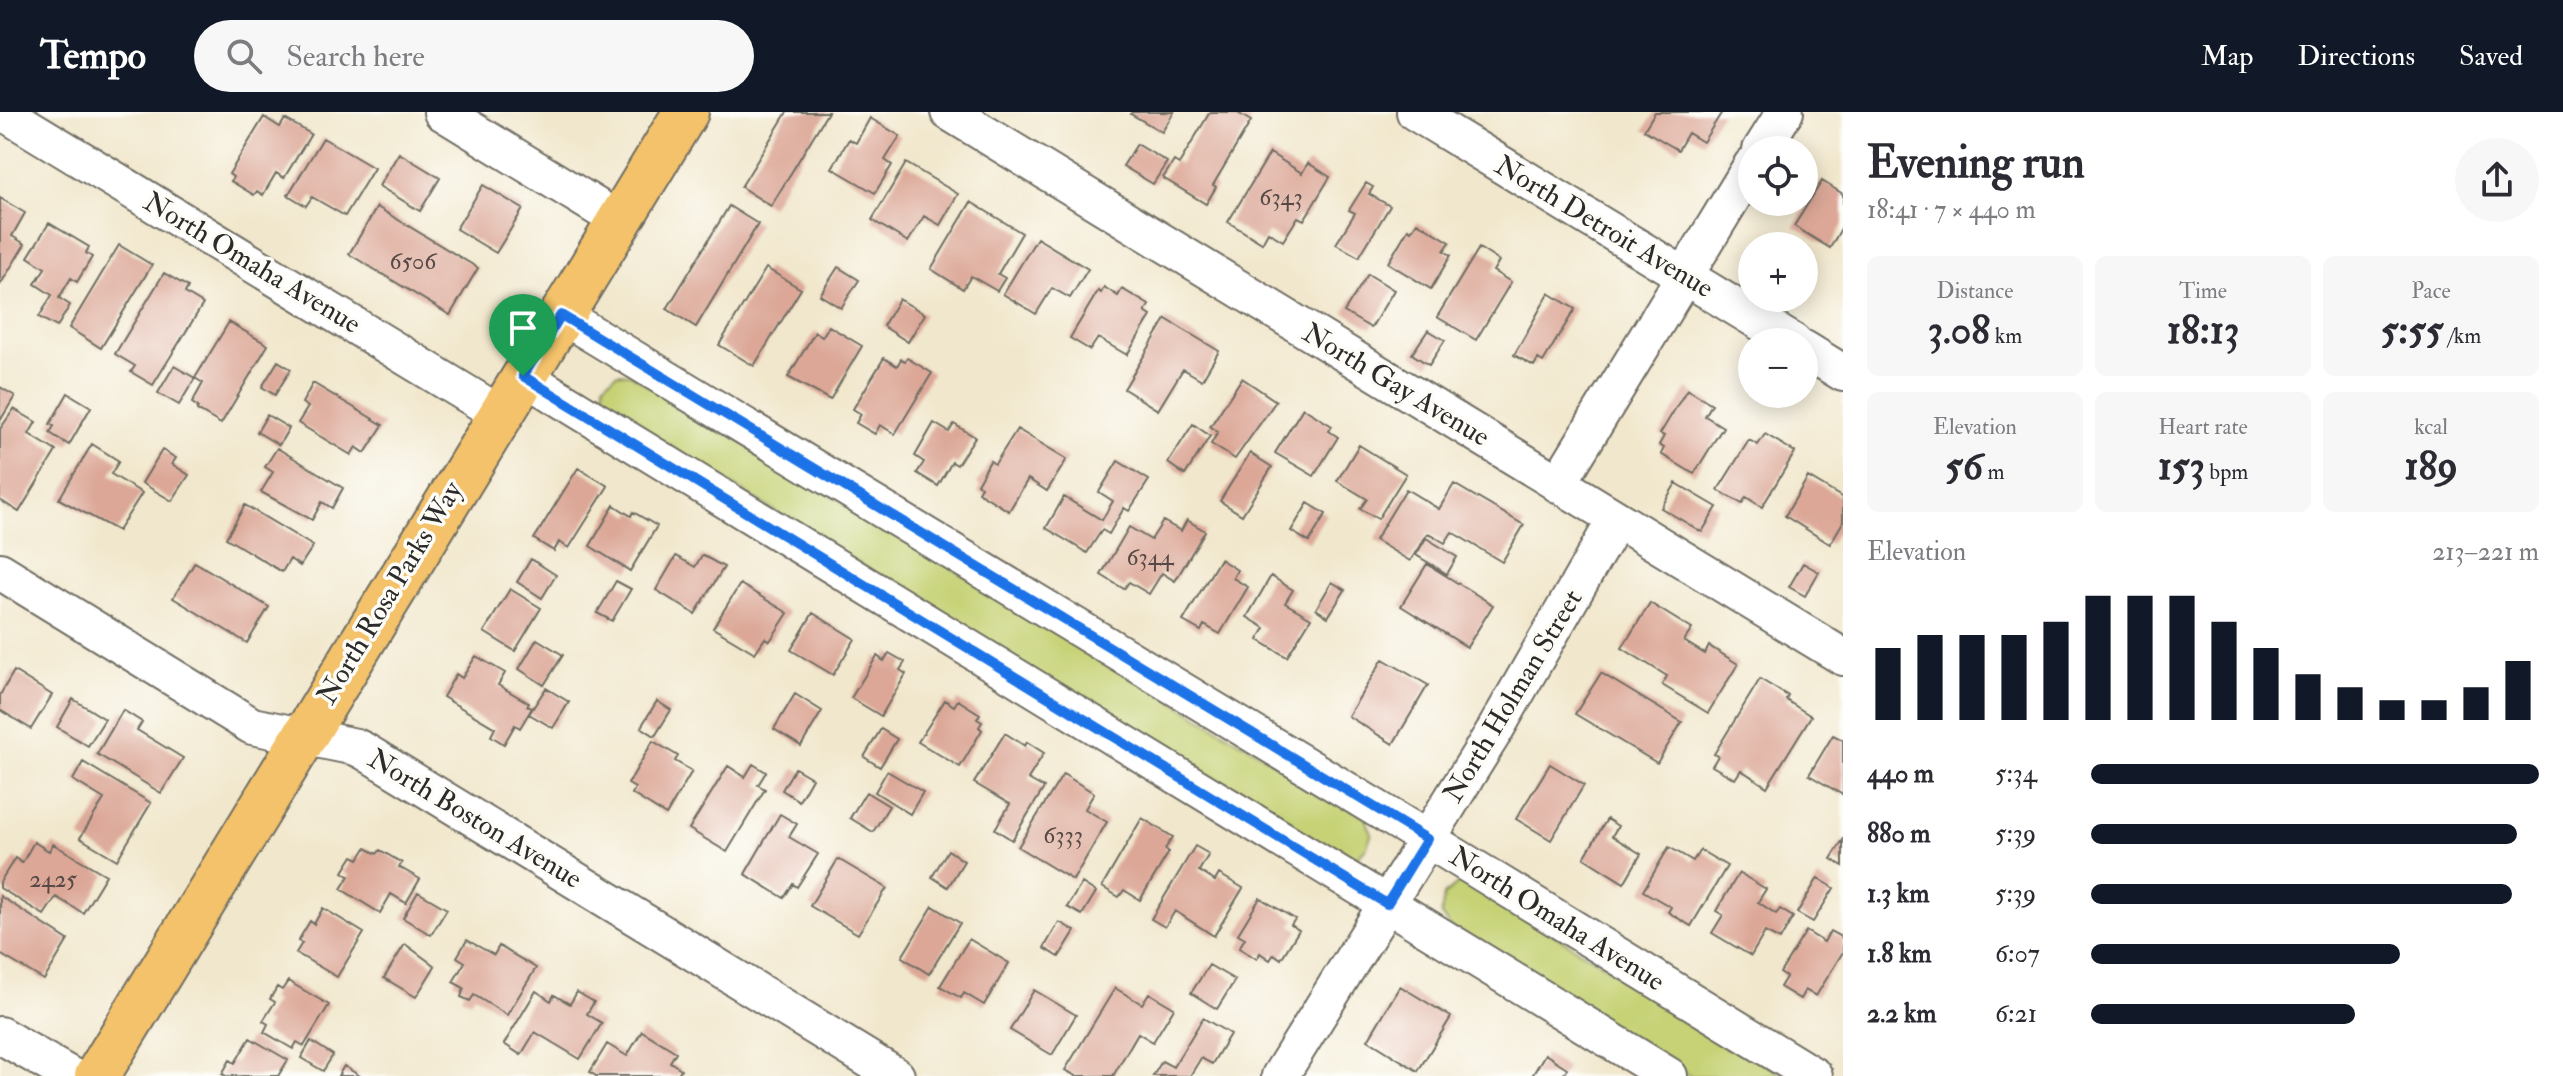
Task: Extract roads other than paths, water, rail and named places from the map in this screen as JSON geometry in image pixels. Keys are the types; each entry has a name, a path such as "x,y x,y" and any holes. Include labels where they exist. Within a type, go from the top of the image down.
{"main road":[{"name":"North Rosa Parks Way","path":"97,1076 686,112"}],"street":[{"name":"North Omaha Avenue","path":"3,112 500,414"},
{"path":"442,112 620,221"},
{"name":"North Gay Avenue","path":"949,112 1843,657"},
{"name":"North Detroit Avenue","path":"1415,112 1770,328"},
{"path":"1770,136 1785,112"},
{"path":"1558,484 1738,188"},
{"name":"North Omaha Avenue","path":"561,315 1814,1076"},
{"path":"1818,358 1843,373"},
{"path":"523,376 1669,1076"},
{"name":"North Holman Street","path":"1280,1076 1537,659 1616,519"},
{"name":"North Boston Avenue","path":"0,571 252,726 364,751 896,1076"},
{"path":"0,1035 71,1076"}]}
